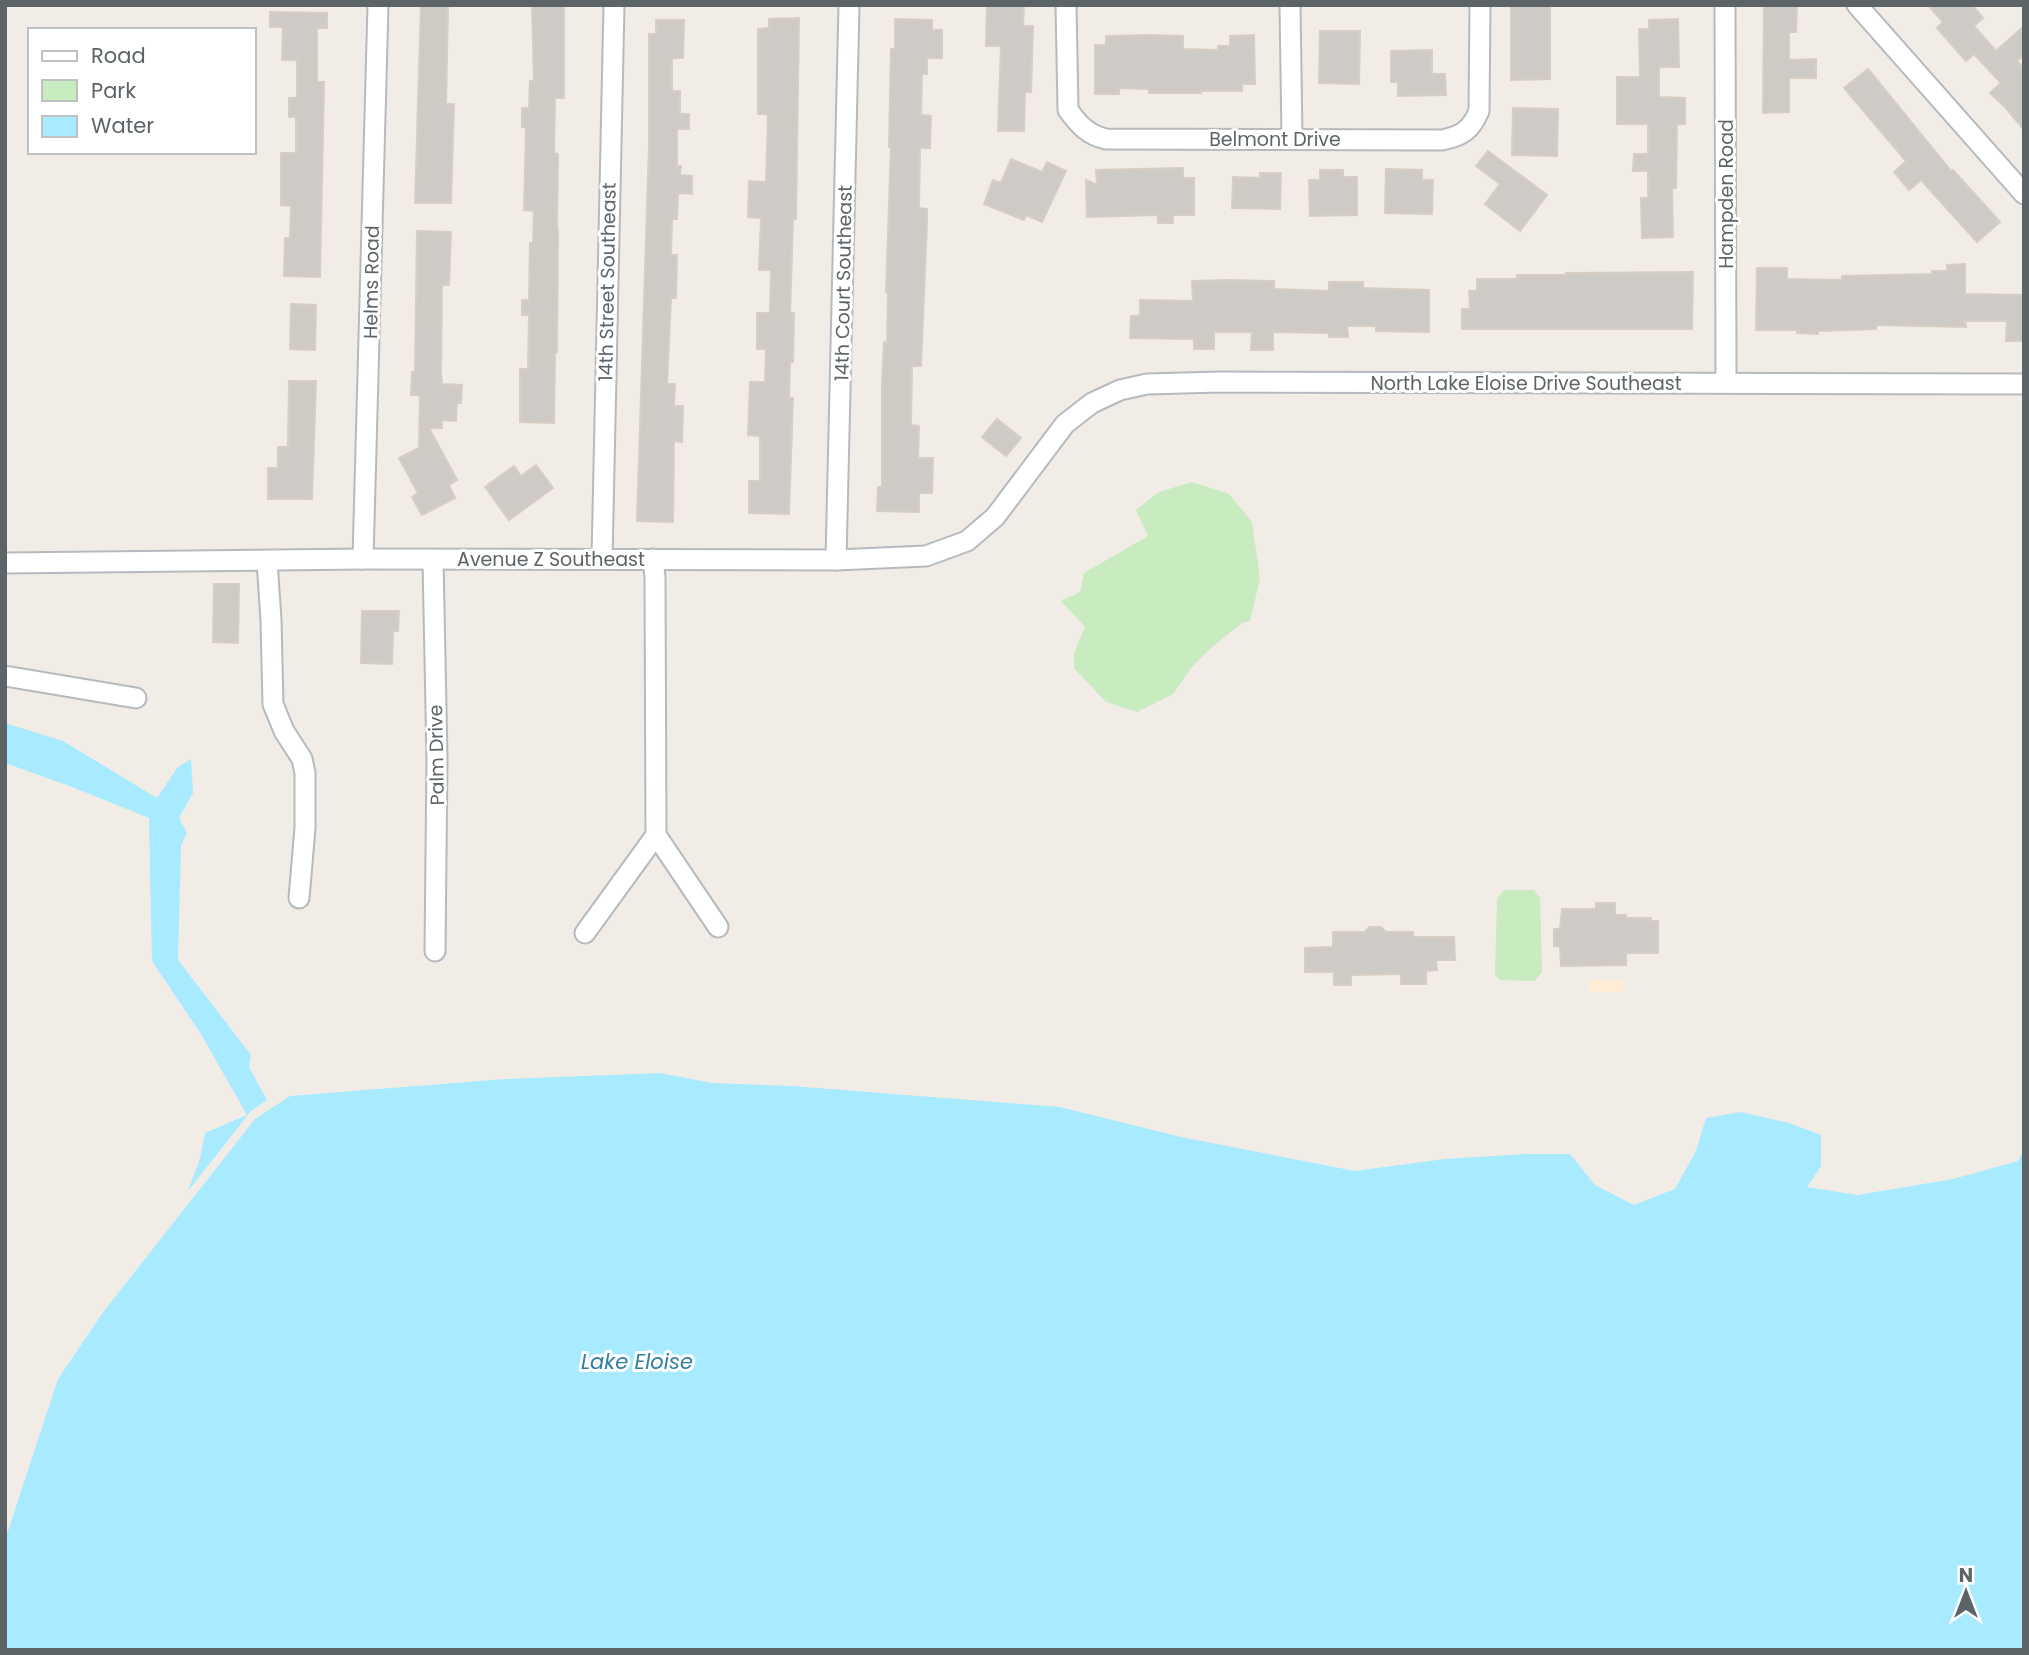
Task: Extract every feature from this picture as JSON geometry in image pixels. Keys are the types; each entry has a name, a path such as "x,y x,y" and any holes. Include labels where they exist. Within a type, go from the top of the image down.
{"street":[{"name":"Helms Road","path":"363,559 378,5"},
{"name":"14th Street Southeast","path":"602,559 614,5"},
{"name":"14th Court Southeast","path":"836,560 849,5"},
{"name":"Belmont Drive","path":"1066,5 1068,110 1093,136 1106,139 1442,140 1466,132 1474,124 1479,111 1480,5"},
{"path":"1290,5 1292,139"},
{"name":"Hampden Road","path":"1725,5 1726,382"},
{"path":"1857,5 2024,194"},
{"name":"North Lake Eloise Drive Southeast","path":"1049,446 1065,424 1092,403 1120,390 1147,384 2024,384"},
{"name":"Avenue Z Southeast","path":"5,563 363,559 836,560 926,556 967,541 995,517 1049,446"},
{"path":"653,559 656,835 718,927"},
{"name":"Palm Drive","path":"433,560 437,773 435,951"},
{"path":"267,561 273,704 284,731 302,759 305,773 305,828 299,898"},
{"path":"5,676 136,698"},
{"path":"585,933 656,835"}],"green space":[{"path":"1192,482 1229,494 1252,522 1260,579 1250,621 1242,623 1212,647 1191,668 1173,694 1137,712 1106,702 1074,668 1074,653 1085,627 1061,601 1080,592 1084,573 1148,536 1136,510 1159,492"},
{"path":"1504,890 1534,890 1540,898 1542,972 1535,981 1500,980 1495,975 1497,899"}],"sand":[{"path":"1589,980 1623,980 1623,992 1589,992"}],"water":[{"path":"5,723 63,741 157,798 177,768 191,759 193,793 179,818 187,833 181,846 178,960 251,1055 249,1067 267,1100 251,1111 188,1191 200,1159 205,1133 247,1115 201,1034 152,961 149,818 5,763"},
{"name":"Lake Eloise","path":"660,1073 712,1083 792,1086 1060,1107 1181,1137 1355,1171 1445,1159 1570,1154 1595,1185 1634,1205 1675,1189 1696,1151 1706,1118 1741,1112 1789,1123 1821,1135 1821,1166 1807,1187 1857,1195 1953,1179 2018,1161 2024,1150 2024,1650 5,1650 5,1540 58,1379 104,1311 255,1119 290,1096 505,1079"}],"building":[{"path":"421,5 448,6 446,104 454,104 451,203 415,203"},
{"path":"532,5 564,5 564,98 555,98 554,153 558,154 558,230 554,423 520,422 520,369 528,369 529,315 522,315 522,300 529,300 530,243 533,243 534,211 524,210 526,128 522,127 522,108 529,108 530,81 534,81"},
{"path":"987,5 1024,5 1023,26 1033,26 1031,92 1025,92 1024,131 998,131 1001,46 986,46"},
{"path":"1511,5 1550,5 1550,79 1511,80"},
{"path":"1764,5 1797,5 1796,32 1789,32 1789,60 1816,59 1816,78 1789,78 1789,112 1763,113"},
{"path":"1928,5 1972,5 1983,18 1974,26 1996,51 2024,26 2024,54 2017,61 2024,69 2024,130 1990,93 2001,83 1974,54 1966,61 1937,28 1943,22"},
{"path":"270,12 327,13 327,28 317,28 317,82 324,82 320,277 284,276 285,238 290,238 291,206 281,205 281,153 296,153 296,117 289,117 289,98 297,98 297,60 282,60 283,27 270,27"},
{"path":"799,18 796,219 793,219 790,313 794,313 789,398 793,398 789,514 749,513 749,481 760,481 760,436 748,435 750,382 765,382 766,349 757,349 757,313 770,313 771,270 759,270 761,218 748,217 749,181 766,182 768,114 758,114 758,29 769,28 769,19"},
{"path":"895,19 932,20 932,30 942,30 942,58 927,58 927,74 922,74 921,115 931,116 930,148 920,148 919,208 927,209 927,223 921,366 912,366 911,425 919,426 918,458 933,458 932,493 919,493 919,512 877,511 878,487 882,487 882,384 884,342 887,343 891,49 895,49"},
{"path":"1678,19 1679,67 1659,67 1659,97 1685,98 1685,124 1677,124 1676,188 1672,188 1673,237 1642,238 1641,198 1648,198 1648,171 1633,171 1634,154 1648,154 1648,124 1617,124 1617,77 1640,77 1639,29 1649,29 1649,20"},
{"path":"656,20 684,20 683,58 672,58 672,91 680,91 680,114 689,114 689,129 677,129 677,166 681,166 680,175 692,176 692,194 678,193 677,219 672,219 671,255 677,255 676,298 671,298 667,384 675,384 674,406 683,406 682,442 674,441 673,522 637,521 649,144 649,34 656,34"},
{"path":"1320,31 1360,31 1359,84 1319,83"},
{"path":"1254,35 1255,84 1242,84 1242,91 1149,93 1149,89 1119,88 1119,94 1095,94 1095,45 1106,45 1106,36 1183,36 1183,49 1218,50 1218,46 1230,46 1230,36"},
{"path":"1432,50 1432,74 1445,74 1446,95 1398,96 1398,82 1391,82 1391,51"},
{"path":"1868,69 1951,171 1953,170 2000,222 1977,242 1921,180 1909,190 1894,172 1906,161 1844,88"},
{"path":"1513,108 1558,109 1557,156 1512,155"},
{"path":"1488,151 1547,195 1520,231 1485,204 1500,184 1476,166"},
{"path":"1011,159 1042,172 1047,162 1066,171 1042,222 1026,215 1024,220 984,204 993,180 1001,183"},
{"path":"1183,168 1183,178 1194,178 1194,215 1173,215 1173,223 1158,223 1158,215 1087,217 1086,180 1097,185 1096,170"},
{"path":"1386,169 1422,170 1422,180 1433,180 1432,214 1385,213"},
{"path":"1320,170 1343,170 1343,177 1357,177 1357,215 1310,216 1309,180 1320,180"},
{"path":"1260,173 1281,173 1280,209 1232,208 1233,177 1260,178"},
{"path":"417,231 451,232 449,285 442,285 441,373 442,384 462,385 456,421 442,420 442,428 429,428 457,480 449,485 455,498 422,515 412,497 418,493 399,458 419,448 420,395 411,395 412,372 415,372"},
{"path":"1965,264 1965,294 2024,295 2024,341 2006,341 2007,321 1965,321 1966,327 1876,325 1876,329 1818,331 1818,334 1797,333 1797,330 1756,330 1757,268 1787,268 1787,279 1842,280 1842,276 1932,274 1932,271 1947,271 1947,265"},
{"path":"1693,272 1692,329 1462,329 1462,309 1470,309 1469,291 1477,291 1477,279 1517,279 1517,275 1566,273"},
{"path":"1192,281 1274,281 1274,289 1329,291 1329,282 1363,282 1363,288 1429,290 1429,332 1376,331 1376,326 1347,326 1348,337 1329,337 1329,333 1273,332 1273,350 1251,350 1252,332 1214,332 1214,349 1194,349 1194,339 1130,338 1131,316 1140,316 1140,300 1193,301"},
{"path":"291,304 316,305 315,350 290,349"},
{"path":"289,381 316,381 312,499 268,499 268,468 278,468 278,447 288,447"},
{"path":"997,419 1021,438 1006,456 982,437"},
{"path":"536,465 553,488 509,520 485,487 514,466 521,476"},
{"path":"214,584 239,584 238,643 213,642"},
{"path":"362,611 399,611 398,631 393,631 392,664 361,663"},
{"path":"1596,903 1615,903 1615,915 1658,921 1658,953 1626,953 1626,965 1561,966 1560,946 1554,946 1554,929 1560,929 1562,909 1596,909"},
{"path":"1369,927 1381,927 1386,932 1413,932 1413,937 1454,937 1455,960 1436,960 1437,970 1426,971 1426,984 1401,984 1401,974 1351,975 1351,985 1334,985 1334,972 1305,972 1305,948 1333,947 1333,932 1365,932"}]}
